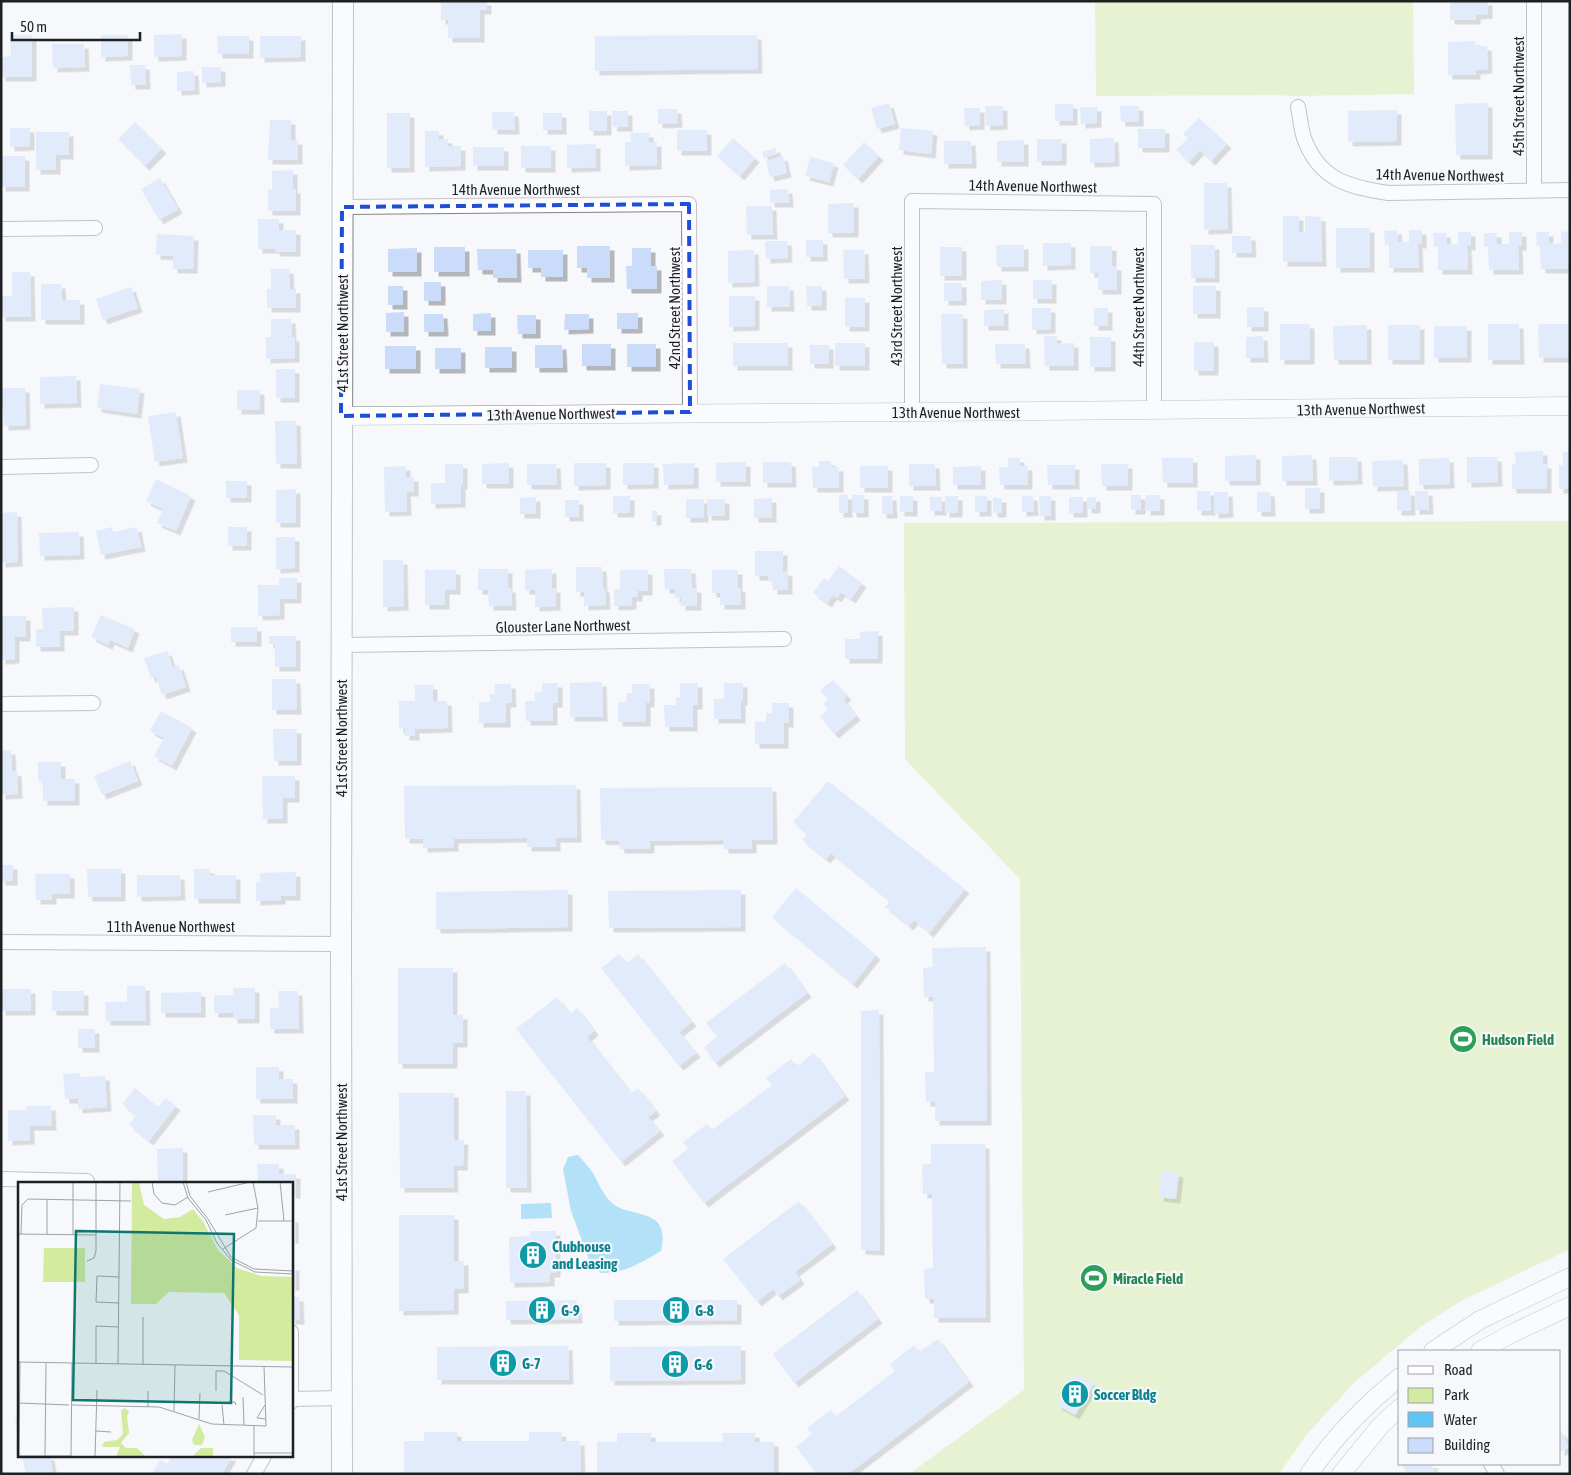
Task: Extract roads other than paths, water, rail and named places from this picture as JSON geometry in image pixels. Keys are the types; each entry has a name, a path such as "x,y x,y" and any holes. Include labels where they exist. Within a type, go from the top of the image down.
{"main road":[{"name":"41st Street Northwest","path":"342,1474 341,645 343,1"}],"street":[{"name":"45th Street Northwest","path":"1534,1 1534,191"},
{"name":"14th Avenue Northwest","path":"1298,107 1304,137 1311,153 1325,171 1340,182 1363,189 1388,193 1570,190"},
{"name":"14th Avenue Northwest","path":"912,201 1154,204"},
{"name":"43rd Street Northwest","path":"912,201 912,412"},
{"name":"14th Avenue Northwest","path":"342,207 689,204"},
{"name":"42nd Street Northwest","path":"689,204 690,412"},
{"name":"44th Street Northwest","path":"1154,204 1154,411"},
{"path":"1,229 95,228"},
{"name":"13th Avenue Northwest","path":"342,416 690,412 1154,411 1570,406"},
{"path":"1,467 91,465"},
{"name":"Glouster Lane Northwest","path":"341,645 784,640"},
{"path":"1,704 93,702"},
{"name":"11th Avenue Northwest","path":"1,942 341,944"},
{"path":"1,1179 86,1180"},
{"path":"1435,1350 1480,1320 1570,1277"},
{"path":"1482,1350 1570,1306"},
{"path":"1309,1474 1325,1450 1350,1421 1398,1379"},
{"path":"292,1400 341,1398"},
{"path":"1341,1474 1376,1431 1398,1410"},
{"path":"254,1474 263,1458"}],"water":[{"path":"578,1155 593,1173 609,1200 626,1210 654,1219 660,1226 663,1236 661,1251 633,1266 610,1273 601,1273 591,1265 571,1211 563,1169 568,1157"},
{"path":"551,1203 552,1218 521,1219 521,1204"}],"place":[{"name":"Hudson Field","path":"1463,1039"},
{"name":"Clubhouse and Leasing","path":"533,1255"},
{"name":"Miracle Field","path":"1094,1278"},
{"name":"G-9","path":"542,1310"},
{"name":"G-8","path":"676,1310"},
{"name":"G-7","path":"503,1363"},
{"name":"G-6","path":"675,1364"},
{"name":"Soccer Bldg","path":"1075,1394"}]}
